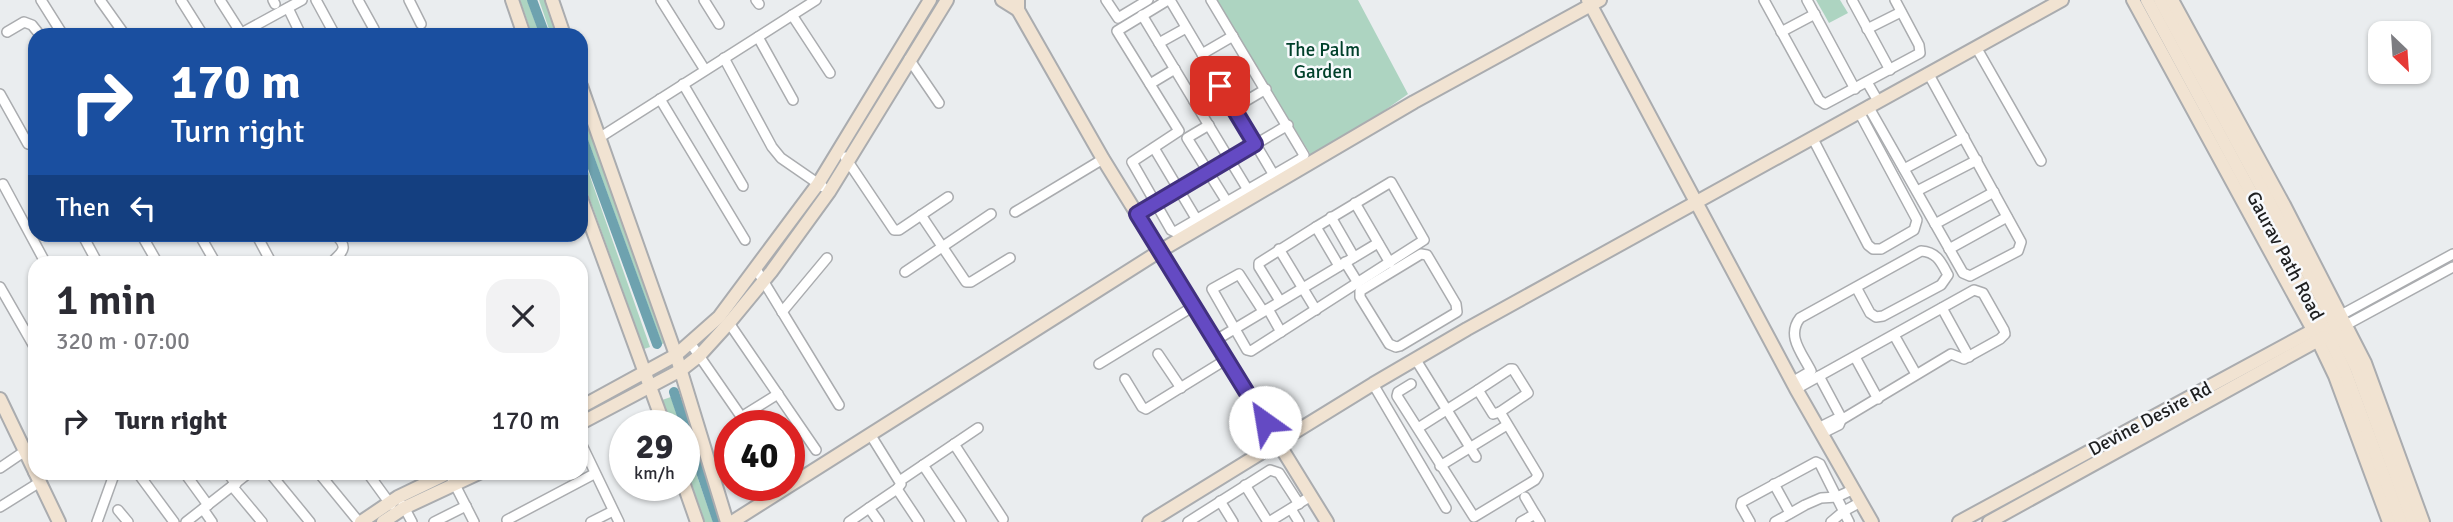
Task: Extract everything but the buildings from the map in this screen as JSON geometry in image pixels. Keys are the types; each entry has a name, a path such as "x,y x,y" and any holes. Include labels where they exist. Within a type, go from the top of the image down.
{"street":[{"path":"41,0 59,28"},
{"path":"100,0 120,28"},
{"path":"181,0 199,28"},
{"path":"220,0 236,28"},
{"path":"260,28 302,0"},
{"path":"316,0 331,28"},
{"path":"358,0 373,28"},
{"path":"409,0 421,24"},
{"path":"512,0 522,28"},
{"path":"553,0 562,28"},
{"path":"662,0 705,70"},
{"path":"704,0 719,24"},
{"path":"598,138 816,0"},
{"path":"588,419 652,387 699,356 764,281 798,224 824,188 849,162 876,103 911,42 930,0"},
{"path":"824,188 840,149 909,59 911,42 947,0"},
{"path":"1002,0 1018,5 1103,159 1327,522"},
{"path":"1106,0 1118,19 1147,0"},
{"path":"1227,202 1117,30 1169,0 1276,178"},
{"path":"1209,125 1154,148 1132,162 1173,232 1248,190 1276,178 1304,155 1211,0"},
{"path":"1764,0 1822,103 1828,103 1870,81 1916,56 1921,50 1895,0"},
{"path":"1807,0 1854,89"},
{"path":"1852,0 1889,70"},
{"path":"1149,522 1373,384 1467,330 2062,0"},
{"path":"2133,0 2330,328 2365,363 2423,522"},
{"name":"Gaurav Path Road","path":"2147,0 2330,328 2356,367 2413,522"},
{"name":"Gaurav Path Road","path":"2160,0 2330,328 2401,522"},
{"path":"2172,0 2284,205 2330,328 2335,376 2389,522"},
{"path":"805,475 1276,178 1593,2 1794,386 1872,522"},
{"path":"288,8 298,28"},
{"path":"1867,29 1901,12"},
{"path":"1781,32 1815,14"},
{"path":"792,15 830,73"},
{"path":"1142,15 1248,190"},
{"path":"7,32 24,22 34,28"},
{"path":"1159,43 1186,28"},
{"path":"1202,54 1233,36"},
{"path":"758,37 793,100"},
{"path":"1976,47 2041,161"},
{"path":"724,58 772,147 781,158 824,188"},
{"path":"909,59 939,103"},
{"path":"1150,84 1175,69"},
{"path":"1872,104 1904,169 1963,273 1967,276 2018,251 2021,242 1928,73"},
{"path":"1812,137 1873,249 1881,249 1914,230 1917,220 1872,104 1870,81"},
{"path":"683,84 743,186"},
{"path":"1195,101 1220,86"},
{"path":"1234,108 1266,89"},
{"path":"0,94 28,144"},
{"path":"660,99 745,240"},
{"path":"588,107 676,355 730,522 763,501"},
{"path":"1137,214 1288,125"},
{"path":"1904,169 1964,137"},
{"path":"1154,148 1197,220"},
{"path":"840,149 894,230 899,230 948,197"},
{"path":"1015,212 1103,159"},
{"path":"1917,191 1977,160"},
{"path":"1280,301 1259,267 1261,260 1388,182 1393,184 1424,240 1390,263 1251,351 1247,350 1211,291 1239,274 1281,332"},
{"path":"3,184 28,230"},
{"path":"1935,224 1994,192"},
{"path":"1355,203 1390,263"},
{"path":"905,271 990,214"},
{"path":"921,215 966,282 971,282 1010,258"},
{"path":"588,217 659,410"},
{"path":"1331,217 1354,257"},
{"path":"1949,248 2007,217"},
{"path":"588,403 691,344 719,317 756,269 798,224"},
{"path":"1316,227 1358,283"},
{"path":"1216,340 1378,243"},
{"path":"1279,249 1316,310"},
{"path":"1794,386 1811,371 1793,337 1794,326 1800,318 1856,287 1922,251 1930,251 1939,258 1948,275 1941,285 1883,316 1876,317 1870,313 1856,287"},
{"path":"1457,312 1396,347 1389,344 1359,294 1361,289 1425,254 1456,304 1457,312 1467,330"},
{"path":"2330,328 2453,254"},
{"path":"782,312 827,258"},
{"path":"2330,328 2453,267"},
{"path":"756,269 839,405"},
{"path":"0,287 28,336"},
{"path":"1794,386 1855,357 1974,290 1981,291 2004,330 2005,334 2000,339 1969,357 1962,359 1951,354 1819,431"},
{"path":"1099,364 1194,306"},
{"path":"1942,308 1969,357"},
{"path":"729,323 816,450"},
{"name":"Devine Desire Rd","path":"1959,522 2330,328"},
{"name":"Devine Desire Rd","path":"1989,522 2330,328"},
{"path":"1894,335 1916,374"},
{"path":"691,344 736,410"},
{"path":"1158,354 1181,388"},
{"path":"1855,357 1878,399"},
{"path":"1125,379 1142,407 1146,409 1227,359"},
{"path":"1416,360 1473,453"},
{"path":"1418,428 1510,369 1513,369 1528,393 1493,414 1478,390"},
{"path":"1819,376 1842,419"},
{"path":"1373,384 1446,508"},
{"path":"1410,384 1397,394 1471,514 1477,516 1537,477 1500,412"},
{"path":"758,410 778,394"},
{"path":"0,398 28,458"},
{"path":"1440,466 1473,453 1507,425"},
{"path":"849,522 923,465 978,428"},
{"path":"870,434 919,522"},
{"path":"954,444 1003,519"},
{"path":"0,468 25,452"},
{"path":"588,460 619,522"},
{"path":"1750,522 1741,506 1742,502 1818,462 1849,522"},
{"path":"923,465 961,522"},
{"path":"1188,522 1202,518 1245,485 1268,471 1275,470 1279,472 1295,506 1299,522"},
{"path":"588,477 594,474"},
{"path":"0,507 31,480"},
{"path":"39,480 57,521"},
{"path":"97,522 110,480"},
{"path":"144,480 174,522"},
{"path":"189,480 212,522"},
{"path":"232,480 262,522"},
{"path":"186,522 240,480"},
{"path":"276,480 310,522"},
{"path":"325,480 360,522 465,480"},
{"path":"374,480 412,522"},
{"path":"383,522 397,505 438,480"},
{"path":"452,480 474,522"},
{"path":"507,520 583,480"},
{"path":"1774,484 1790,513"},
{"path":"1245,485 1269,522 1311,496"},
{"path":"1775,522 1821,498 1837,497 1852,490"},
{"path":"1521,522 1538,518 1525,497"},
{"path":"689,501 696,522"},
{"path":"1220,502 1233,522"},
{"path":"1830,522 1859,503"},
{"path":"434,522 466,506"},
{"path":"869,508 878,522"},
{"path":"118,510 128,522"},
{"path":"591,522 613,511"}],"green space":[{"path":"520,0 527,0 537,28 530,28"},
{"path":"539,0 547,0 557,28 549,28"},
{"name":"The Palm Garden","path":"1215,0 1358,0 1408,94 1314,160"},
{"path":"1816,0 1840,0 1848,13 1829,23"},
{"path":"588,120 667,342 662,344 588,140"},
{"path":"588,171 650,347 644,349 588,194"},
{"path":"671,397 675,410 666,410 662,400"},
{"path":"700,484 713,522 705,522 698,501 700,501"}],"waterway":[{"path":"532,0 542,28"},
{"path":"588,154 657,344"},
{"path":"674,392 718,522"}],"route":[{"path":"1220,86 1255,144 1137,214 1265,422"}]}
